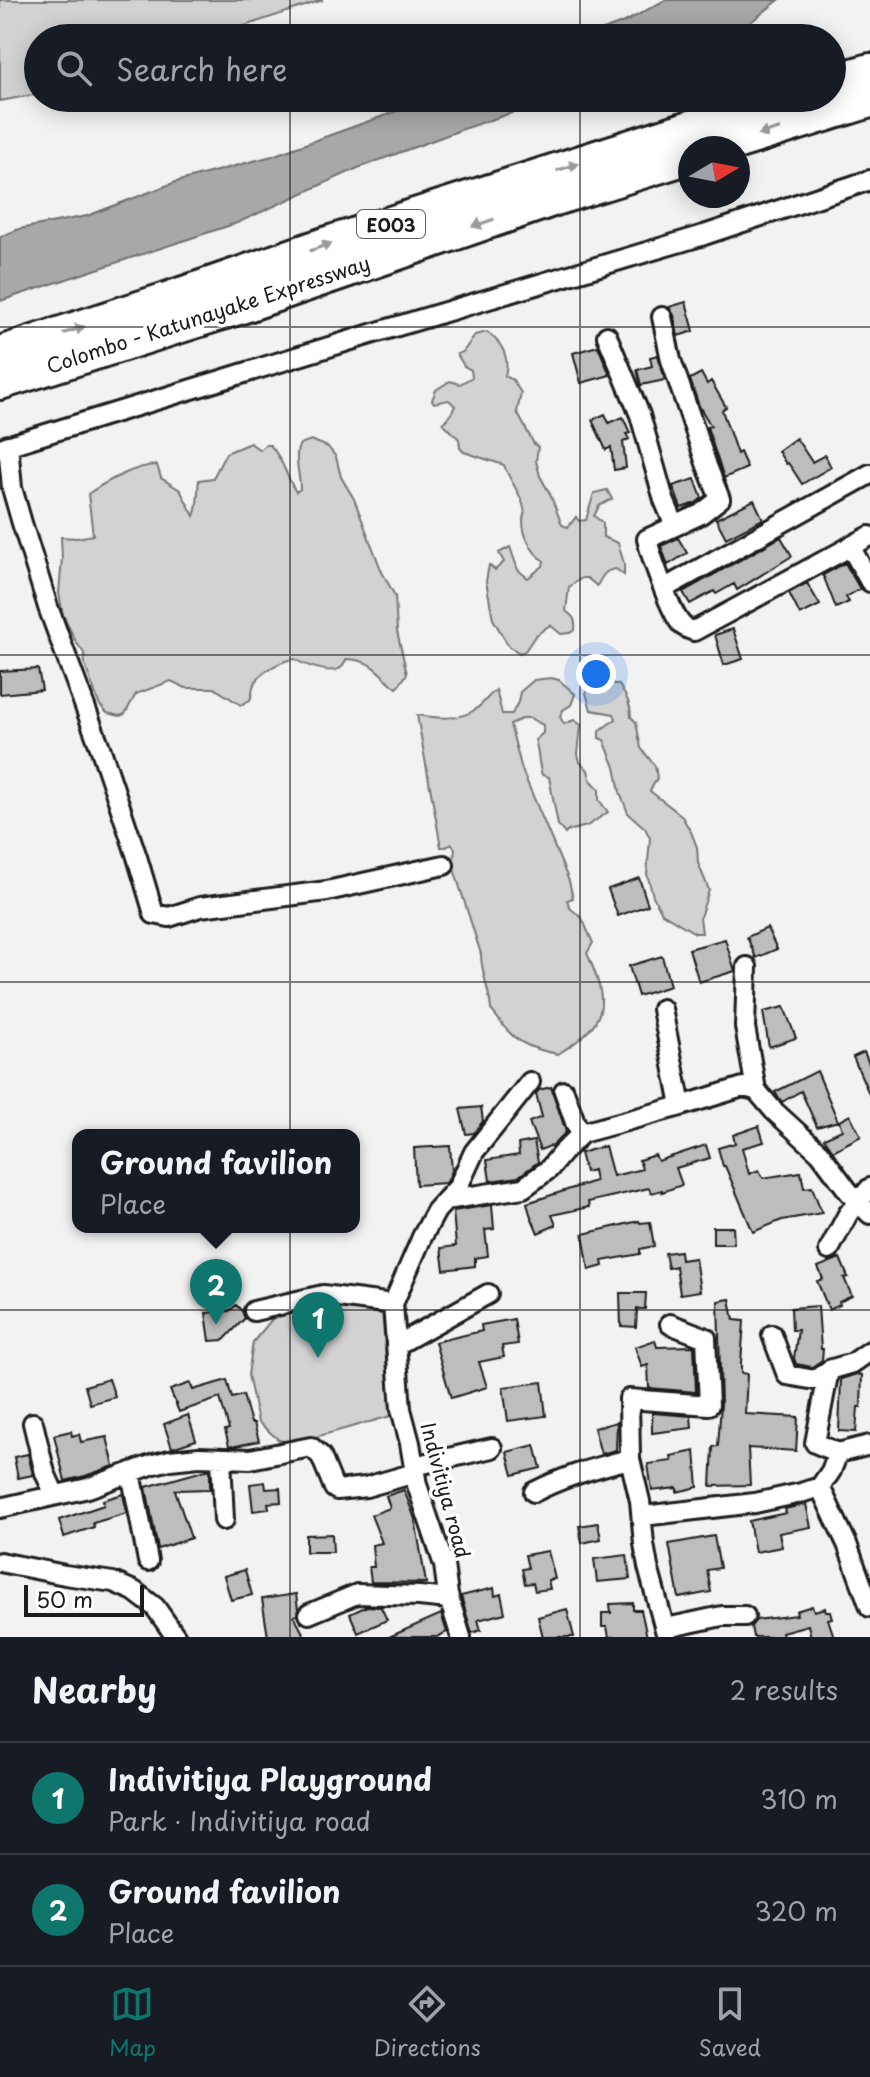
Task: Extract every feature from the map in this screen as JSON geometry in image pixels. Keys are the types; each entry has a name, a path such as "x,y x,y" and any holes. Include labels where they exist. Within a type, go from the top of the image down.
{"highway":[{"path":"846,78 870,71"},
{"path":"846,107 870,100"},
{"name":"Colombo - Katunayake Expressway","path":"0,354 325,245 740,112"},
{"path":"750,137 832,112"},
{"name":"Colombo - Katunayake Expressway","path":"0,382 241,306 555,198 678,160"}],"street":[{"path":"444,865 327,891 200,907 169,917 154,914 106,763 48,607 12,488 4,446 704,235 870,180"},
{"path":"662,317 671,360 720,499 701,514 647,539 671,606 683,626 694,631 870,536"},
{"path":"607,336 640,415 664,500 675,526"},
{"path":"665,588 870,474"},
{"path":"850,546 870,582"},
{"path":"747,967 745,1027 756,1090 820,1153 849,1192 866,1202 848,1214 829,1250"},
{"path":"662,1009 681,1106"},
{"name":"Indivitiya road","path":"461,1637 449,1599 444,1565 417,1485 401,1409 393,1304 436,1211 458,1187 474,1152 530,1082"},
{"path":"446,1200 523,1188 549,1169 582,1133 743,1087 756,1090"},
{"path":"564,1091 582,1133"},
{"path":"397,1345 488,1294"},
{"path":"254,1311 323,1295 393,1304"},
{"path":"670,1324 706,1338 709,1405 629,1399 630,1459 658,1607 666,1633 722,1616 745,1616"},
{"path":"772,1335 787,1375 815,1380 829,1370 853,1363 870,1351"},
{"path":"829,1370 815,1443 838,1453 870,1445"},
{"path":"33,1423 45,1473 55,1495"},
{"path":"0,1508 88,1488 170,1460 199,1457 250,1459 311,1447 321,1456 337,1490 366,1487 492,1448"},
{"path":"643,1516 755,1503 820,1487 838,1453"},
{"path":"221,1458 224,1520"},
{"path":"534,1492 594,1467 630,1459"},
{"path":"131,1472 148,1561"},
{"path":"820,1487 847,1544 870,1607"},
{"path":"0,1562 113,1582 134,1591 155,1607 176,1637"},
{"path":"309,1614 357,1594 449,1599"}],"shaded area":[{"path":"0,0 323,0 250,24 24,24 24,97 0,101"},
{"path":"665,0 779,0 748,24 619,24"},
{"path":"394,112 515,112 358,168 237,223 0,301 0,237 19,229 87,216 176,182 272,156"},
{"path":"487,332 504,351 505,376 513,380 521,393 517,412 538,447 536,461 540,476 562,525 568,527 576,517 579,521 586,520 594,493 607,490 612,499 599,506 594,516 603,523 603,537 618,543 624,564 624,575 616,569 604,574 597,586 582,578 569,587 566,611 574,619 575,630 561,634 550,625 520,653 509,647 493,619 486,581 489,565 495,570 504,562 499,553 510,547 518,570 528,578 543,566 544,561 526,538 522,502 504,465 464,452 459,439 443,423 455,406 449,400 434,403 432,400 436,390 450,381 460,384 472,377 471,370 464,366 457,354 463,352 475,335"},
{"path":"311,440 328,447 336,457 341,477 354,499 382,572 395,596 397,631 407,674 397,688 375,668 356,660 347,659 341,668 329,670 295,659 265,672 255,682 250,700 241,705 214,688 186,688 171,681 136,694 125,714 107,713 99,704 85,665 84,653 63,615 59,593 61,537 93,535 88,494 130,471 157,465 161,478 180,490 194,516 199,480 213,478 226,453 250,443 260,450 270,445 296,492 300,489 298,449 300,444"},
{"path":"534,680 559,680 575,694 571,705 563,710 560,717 564,724 574,720 581,725 580,762 599,789 599,800 608,812 587,826 565,834 558,825 549,777 542,775 540,766 535,740 543,733 543,725 530,718 510,724 522,770 569,881 573,898 567,900 570,908 582,918 593,943 587,953 599,986 600,1011 587,1032 558,1054 524,1044 505,1028 491,1010 481,954 453,866 455,849 452,844 441,847 417,715 440,718 470,713 496,690 502,714 512,714 520,692"},
{"path":"606,682 619,685 624,693 631,717 636,722 641,748 655,766 657,778 650,791 681,815 697,847 698,863 709,890 700,917 702,933 695,933 662,913 653,896 647,874 650,838 645,828 628,813 615,767 604,740 599,738 599,731 616,719 614,714 591,710 586,693 588,688"},
{"path":"320,1300 370,1306 382,1312 391,1416 294,1443 279,1440 258,1422 248,1375 253,1342 278,1312"}],"building":[{"path":"686,302 694,331 678,336 674,315 669,307"},
{"path":"598,346 610,375 581,383 573,353"},
{"path":"658,355 665,380 641,385 637,370 652,366 650,357"},
{"path":"701,373 707,384 711,381 726,407 722,410 737,454 740,452 747,468 724,478 707,427 711,426 699,406 690,379"},
{"path":"605,414 609,423 623,417 630,433 626,434 629,439 623,442 626,468 614,470 611,447 606,450 592,420"},
{"path":"796,438 812,462 825,455 831,467 802,484 778,451"},
{"path":"695,479 702,498 681,508 673,486"},
{"path":"754,500 763,519 726,538 716,519"},
{"path":"781,537 792,556 737,590 734,584 690,604 683,592"},
{"path":"678,538 687,553 668,565 661,546"},
{"path":"845,563 860,589 846,597 849,602 836,608 823,575"},
{"path":"807,583 820,605 800,615 789,593"},
{"path":"733,629 743,659 724,665 715,635"},
{"path":"38,669 42,690 0,694 0,671"},
{"path":"639,878 648,905 618,916 608,889"},
{"path":"767,928 777,949 756,958 747,937"},
{"path":"725,939 735,971 699,982 689,949"},
{"path":"662,956 670,986 638,996 629,966"},
{"path":"784,1007 796,1038 769,1047 763,1012"},
{"path":"864,1052 870,1066 870,1096 853,1057"},
{"path":"817,1071 838,1121 817,1127 801,1091 782,1102 775,1092"},
{"path":"551,1087 566,1132 553,1145 540,1150 529,1122 542,1117 536,1094"},
{"path":"481,1107 483,1121 474,1133 466,1134 460,1109"},
{"path":"850,1115 861,1136 833,1151 824,1138 842,1130 839,1121"},
{"path":"759,1126 764,1142 742,1148 749,1174 759,1170 763,1178 801,1172 804,1188 812,1187 822,1213 782,1220 753,1232 718,1148 735,1143 733,1135"},
{"path":"534,1141 538,1162 518,1177 490,1181 487,1160 519,1155 518,1144"},
{"path":"706,1145 710,1158 676,1168 682,1185 662,1192 651,1193 649,1188 588,1202 589,1207 552,1215 556,1225 538,1233 527,1203 595,1181 593,1170 585,1172 580,1153 605,1146 613,1176 642,1169 639,1160 655,1155 658,1161"},
{"path":"450,1146 452,1171 446,1183 416,1185 414,1148"},
{"path":"492,1205 494,1229 485,1230 488,1256 475,1258 475,1266 444,1270 441,1248 456,1246 453,1211"},
{"path":"639,1221 650,1222 654,1246 640,1249 640,1254 602,1261 603,1266 589,1270 583,1234"},
{"path":"713,1227 733,1227 734,1244 713,1244"},
{"path":"680,1251 681,1260 695,1258 700,1291 680,1294 676,1266 668,1268 665,1253"},
{"path":"840,1258 852,1296 829,1310 817,1281 823,1279 818,1267"},
{"path":"620,1293 646,1293 645,1309 637,1309 636,1327 621,1326"},
{"path":"730,1299 734,1320 744,1321 741,1373 747,1374 745,1414 798,1417 796,1451 748,1448 750,1485 711,1486 713,1447 718,1446 721,1404 718,1301"},
{"path":"236,1305 245,1318 224,1340 210,1341 206,1313 229,1311"},
{"path":"818,1306 822,1360 812,1367 796,1364 798,1330 792,1330 791,1308"},
{"path":"514,1319 518,1344 502,1346 504,1357 479,1362 487,1387 451,1398 435,1342 482,1331 481,1325"},
{"path":"655,1340 657,1347 694,1346 696,1392 649,1388 648,1365 642,1367 635,1347"},
{"path":"862,1375 856,1432 839,1431 841,1379"},
{"path":"109,1379 115,1397 90,1404 85,1386"},
{"path":"227,1380 232,1398 243,1395 259,1441 229,1446 225,1430 229,1429 220,1398 179,1412 170,1390 190,1383 193,1390"},
{"path":"542,1382 546,1416 508,1421 503,1387"},
{"path":"652,1413 691,1416 692,1428 652,1433"},
{"path":"188,1415 196,1440 172,1448 164,1424"},
{"path":"617,1422 616,1450 601,1454 594,1428"},
{"path":"71,1431 72,1436 79,1434 81,1442 107,1437 114,1466 65,1481 54,1435"},
{"path":"535,1445 541,1468 513,1475 507,1452"},
{"path":"695,1451 698,1487 677,1492 677,1488 652,1491 648,1464 672,1461 671,1456"},
{"path":"28,1454 33,1475 18,1478 14,1457"},
{"path":"210,1469 210,1489 175,1490 191,1538 158,1549 146,1487"},
{"path":"265,1482 266,1489 280,1488 281,1502 268,1503 269,1509 253,1511 250,1484"},
{"path":"404,1490 415,1519 426,1583 371,1582 369,1567 374,1567 372,1545 382,1543 371,1515 390,1508 386,1496"},
{"path":"123,1494 127,1513 93,1523 94,1527 64,1537 59,1520 104,1505 103,1500"},
{"path":"806,1504 811,1527 779,1533 782,1547 755,1552 749,1521 786,1513 785,1509"},
{"path":"598,1523 601,1539 582,1543 579,1526"},
{"path":"332,1534 333,1552 306,1552 306,1535"},
{"path":"714,1536 720,1568 707,1570 711,1592 679,1598 669,1544"},
{"path":"548,1551 555,1579 548,1580 550,1589 535,1591 533,1583 525,1584 522,1569 528,1568 525,1555"},
{"path":"627,1555 630,1579 597,1582 594,1559"},
{"path":"245,1570 252,1595 231,1600 224,1576"},
{"path":"494,1588 495,1596 501,1594 505,1613 478,1620 481,1630 472,1633 461,1596"},
{"path":"296,1594 298,1609 294,1616 305,1637 268,1637 262,1599"},
{"path":"633,1603 633,1610 641,1610 647,1637 609,1637 607,1627 602,1627 602,1613 611,1613 610,1604"},
{"path":"367,1606 381,1607 387,1620 358,1633 350,1614"},
{"path":"812,1606 814,1611 825,1608 830,1611 832,1618 828,1619 834,1637 811,1637 808,1625 782,1632 783,1637 753,1637 751,1626 756,1620 797,1615 796,1611"},
{"path":"567,1609 574,1637 543,1637 538,1617"},
{"path":"441,1614 447,1632 437,1637 389,1637"}],"place":[{"name":"Ground favilion","path":"216,1325"},
{"name":"Indivitiya Playground","path":"318,1358"}]}
